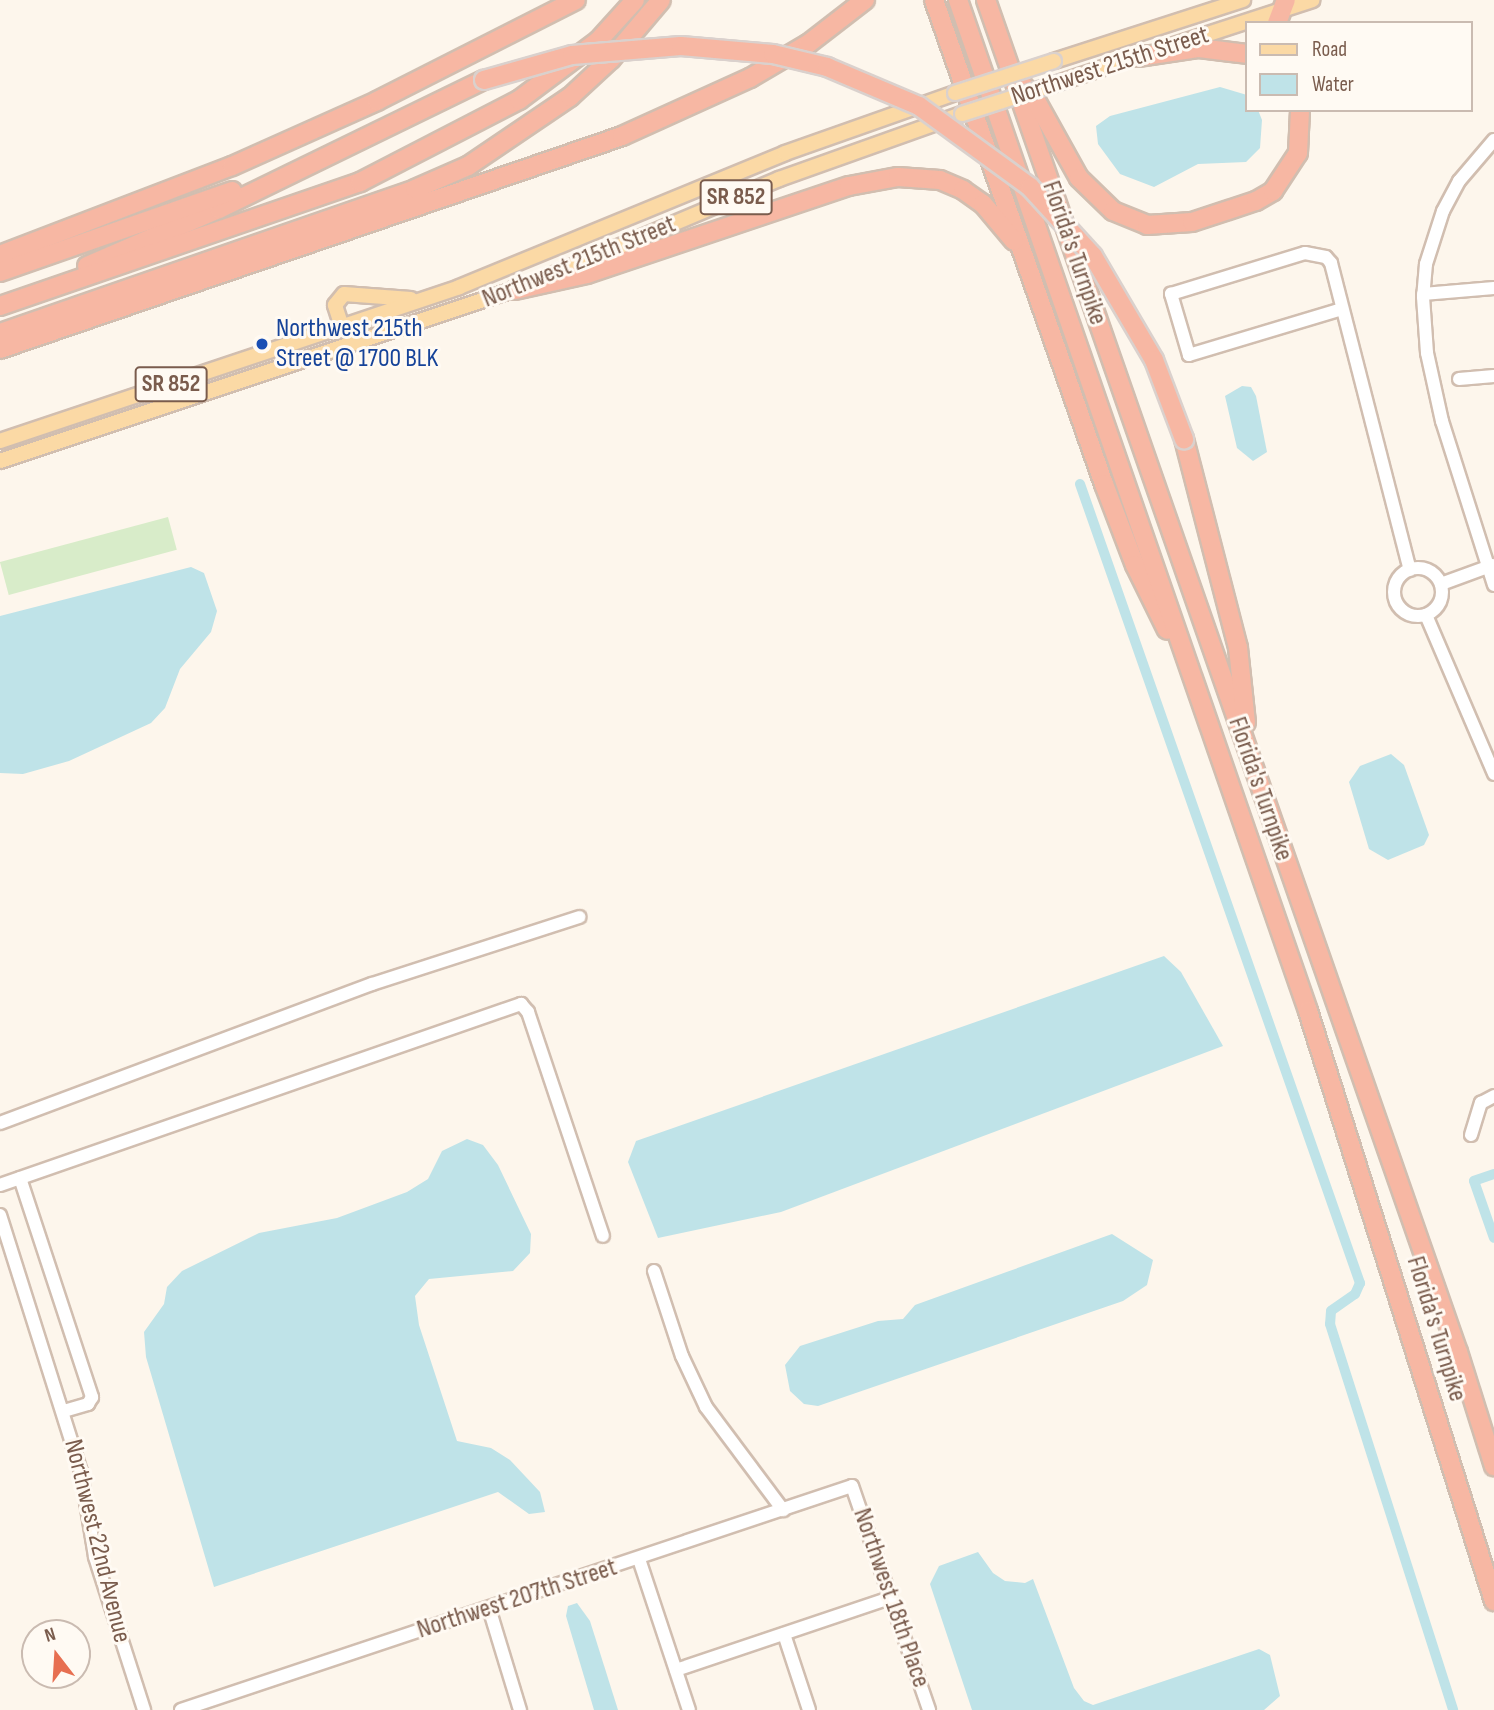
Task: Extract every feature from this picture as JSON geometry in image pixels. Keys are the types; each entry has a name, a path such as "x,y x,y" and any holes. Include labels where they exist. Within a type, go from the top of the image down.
{"highway":[{"path":"0,255 232,166 377,101 576,0"},
{"path":"0,304 360,183 519,100 598,41 635,0"},
{"path":"0,333 415,189 468,166 570,97 611,59 661,0"},
{"path":"0,349 622,136 750,78 808,44 865,0"},
{"path":"934,0 1135,565 1199,694"},
{"name":"Florida's Turnpike","path":"958,0 1308,1011 1491,1594 1494,1615"},
{"name":"Florida's Turnpike","path":"986,0 1458,1352 1494,1466"},
{"path":"0,304 219,209 321,157 484,80 572,55 681,46 773,54 827,67 919,106 1030,187 1093,256 1154,360 1184,439 1238,648 1249,751"},
{"path":"1138,57 1199,48 1246,54"},
{"path":"1011,72 1035,99 1079,178 1113,211 1147,225 1192,222 1256,201 1273,191 1298,153 1300,112"},
{"path":"0,272 321,157"},
{"path":"514,290 587,274 849,186 898,177 940,180 973,196 1023,252"},
{"path":"1458,1352 1494,1438"}],"main road":[{"name":"Northwest 215th Street","path":"0,441 423,300 557,249 776,156 955,93 1243,0"},
{"name":"Northwest 215th Street","path":"1249,21 1313,0"},
{"name":"Northwest 215th Street","path":"0,461 514,290 779,179 962,114 1246,22"},
{"path":"342,327 335,304 344,294 423,300"}],"street":[{"path":"1494,141 1459,181 1433,236 1423,294 1427,353 1442,421 1491,565 1494,585"},
{"path":"1342,309 1189,355 1171,294 1305,253 1318,253 1331,263 1410,570"},
{"path":"1423,294 1494,288"},
{"path":"1459,379 1494,376"},
{"path":"1441,584 1491,565"},
{"path":"1410,570 1430,572 1441,584 1440,601 1426,615"},
{"path":"1410,570 1396,584 1396,600 1406,612 1426,615"},
{"path":"1426,615 1494,774"},
{"path":"0,1123 372,984 579,917"},
{"path":"0,1185 521,1004 528,1012 603,1236"},
{"path":"1471,1135 1481,1103 1494,1096"},
{"name":"Northwest 22nd Avenue","path":"20,1178 92,1397 88,1404 63,1411"},
{"name":"Northwest 22nd Avenue","path":"0,1215 81,1472 95,1556 144,1710"},
{"path":"654,1271 682,1356 706,1407 783,1510"},
{"name":"Northwest 207th Street","path":"181,1710 852,1486"},
{"name":"Northwest 18th Place","path":"852,1486 929,1710"},
{"path":"639,1559 689,1710"},
{"path":"676,1670 890,1598"},
{"path":"489,1608 520,1710"},
{"path":"784,1634 809,1710"}],"green space":[{"path":"168,517 177,550 9,595 0,562"}],"water":[{"path":"1220,87 1246,95 1246,112 1259,112 1262,120 1260,148 1246,162 1198,164 1154,187 1120,174 1098,144 1096,126 1110,116"},
{"path":"1242,386 1251,387 1256,396 1267,452 1253,461 1237,448 1225,396"},
{"path":"191,567 204,573 217,611 211,632 180,669 165,708 151,723 69,761 23,774 0,773 0,616"},
{"path":"1391,754 1404,765 1429,835 1424,845 1388,860 1369,849 1349,782 1360,766"},
{"path":"1164,956 1181,972 1223,1046 781,1212 658,1238 628,1162 636,1141"},
{"path":"467,1139 483,1145 498,1165 531,1234 530,1253 513,1271 429,1279 415,1296 419,1325 457,1441 491,1448 510,1460 540,1492 545,1512 529,1514 498,1492 214,1587 146,1357 144,1332 164,1304 167,1287 182,1271 259,1233 337,1218 407,1192 428,1179 442,1151"},
{"path":"1112,1234 1153,1260 1147,1285 1123,1301 818,1406 804,1404 790,1391 785,1365 800,1346 878,1321 903,1319 915,1305"},
{"path":"978,1552 993,1573 1005,1581 1025,1583 1033,1579 1074,1688 1084,1701 1093,1705 1259,1649 1270,1655 1280,1696 1264,1710 972,1710 930,1584 939,1566"},
{"path":"577,1603 590,1621 618,1710 594,1710 566,1616 568,1606"}],"waterway":[{"path":"1080,484 1360,1283 1355,1294 1331,1311 1330,1324 1453,1710"},
{"path":"1494,1174 1474,1181 1494,1238"}],"place":[{"name":"Northwest 215th Street @ 1700 BLK","path":"262,344"}]}
